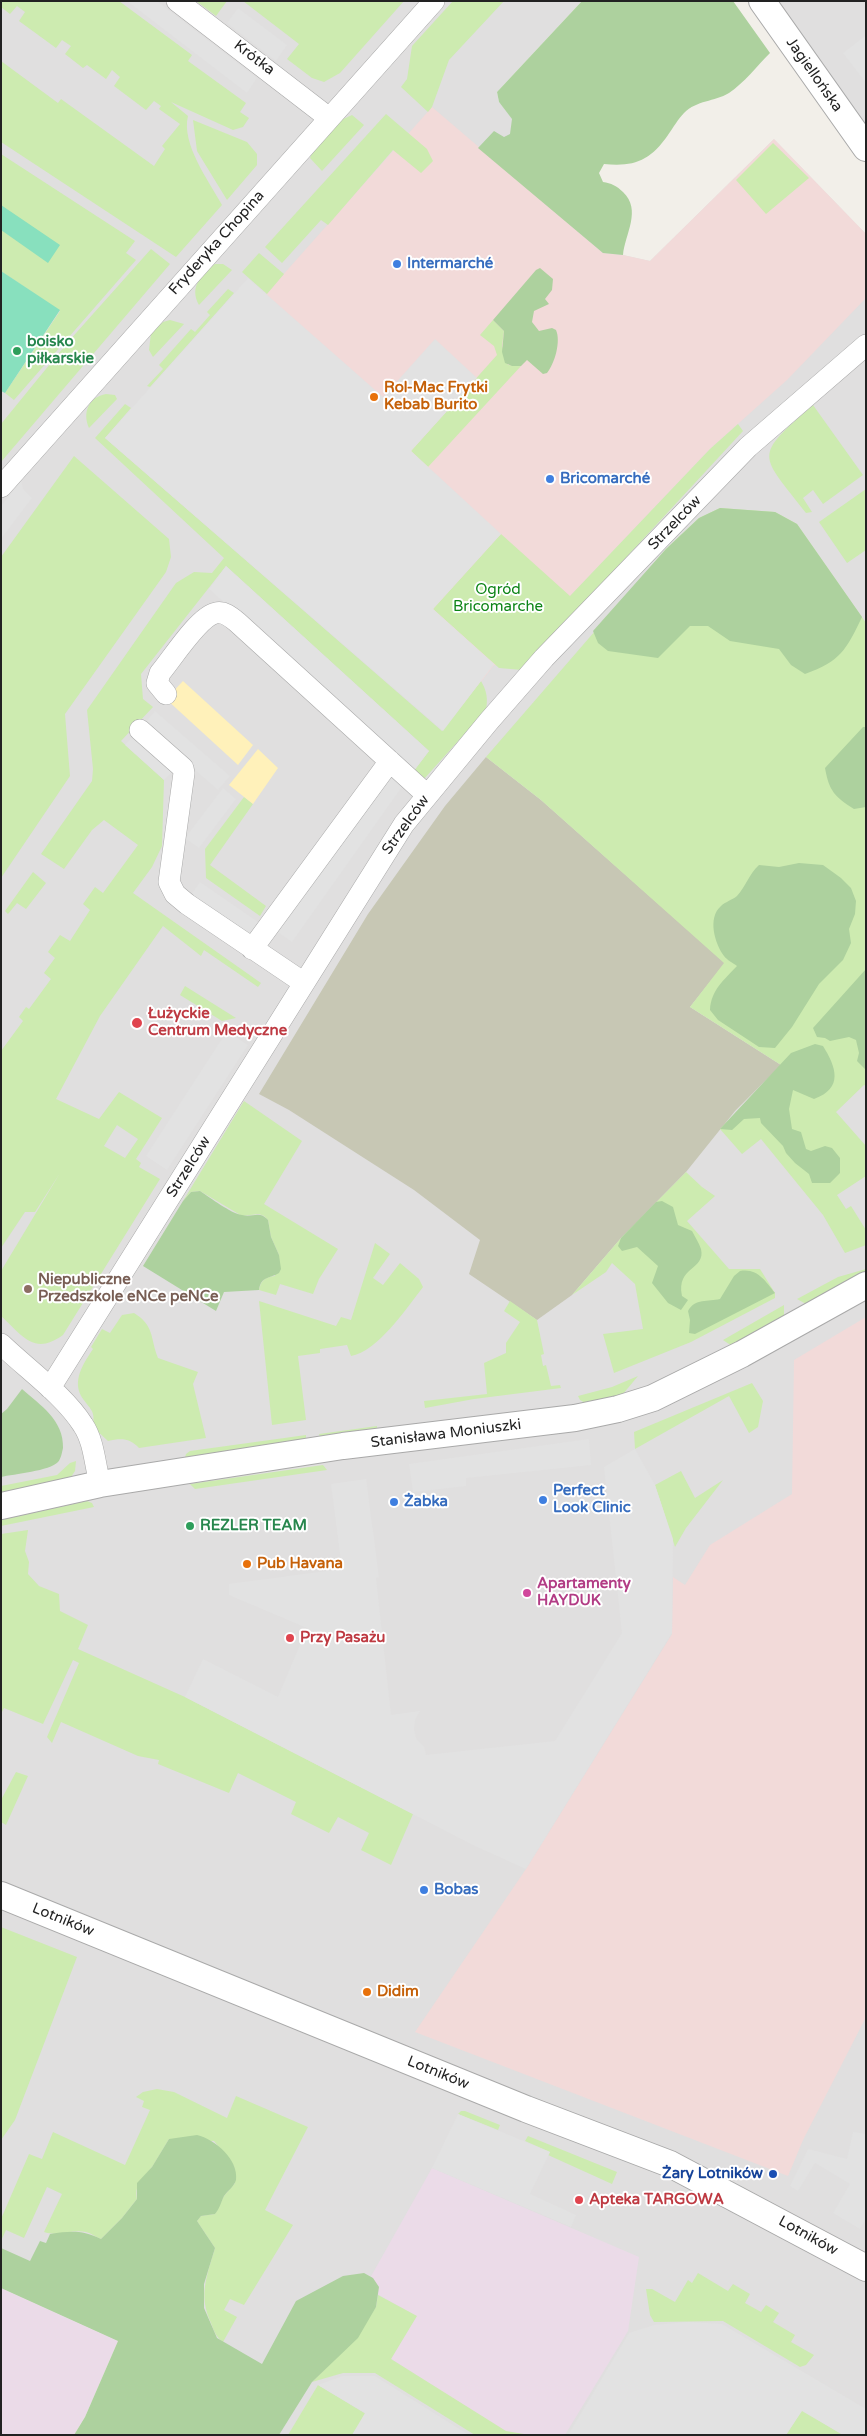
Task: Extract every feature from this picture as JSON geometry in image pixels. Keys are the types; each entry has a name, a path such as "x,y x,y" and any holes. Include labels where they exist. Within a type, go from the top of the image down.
{"street":[{"name":"Krótka","path":"177,1 329,118"},
{"name":"Fryderyka Chopina","path":"1,487 434,1"},
{"name":"Jagiellońska","path":"762,1 866,148"},
{"name":"Strzelców","path":"50,1388 404,824 538,665 748,447 866,345"},
{"path":"166,694 157,683 160,673 203,620 214,614 224,614 237,622 427,795"},
{"path":"140,730 183,768 184,773 169,882 171,889 187,904 304,983"},
{"path":"252,949 390,761"},
{"name":"Stanisława Moniuszki","path":"1,1506 100,1484 343,1446 575,1418 618,1409 653,1398 734,1358 866,1285"},
{"path":"1,1344 50,1388 84,1425 89,1436 100,1484"},
{"name":"Lotników","path":"1,1895 526,2109 670,2164 866,2268"}],"shaded area":[{"path":"1,1 582,1 497,92 499,102 623,255 650,261 774,139 866,234 866,2435 279,2435 281,2431 118,2341 1,2288"},
{"path":"127,1 157,1 257,78 247,93"},
{"path":"763,1 866,1 866,148"},
{"path":"238,8 287,45 276,61 227,23"},
{"path":"866,36 866,83 843,53"},
{"path":"432,107 603,253 650,261 774,139 866,234 866,298 787,380 710,449 503,667 494,665 443,731 266,294"},
{"path":"248,278 383,397 435,339 477,378 411,451 501,534 433,609 494,664 443,731 105,438"},
{"path":"21,481 23,489 32,498 1,539 1,506"},
{"path":"226,566 429,751 413,772 209,589"},
{"path":"155,711 230,776 218,790 143,725"},
{"path":"136,732 176,768 164,780 125,745"},
{"path":"486,757 541,800 725,963 690,1007 781,1065 735,1111 686,1172 621,1238 572,1295 537,1320 469,1274 480,1240 414,1190 289,1110 259,1094 368,914 445,806"},
{"path":"387,769 404,784 292,942 272,928"},
{"path":"223,788 236,799 199,848 185,838"},
{"path":"200,882 258,922 246,940 188,899"},
{"path":"227,1031 248,1045 167,1170 146,1156"},
{"path":"866,1317 866,2017 803,2140 788,2176 415,2032 526,1869 672,1634 673,1577 685,1585 710,1545 792,1494 794,1360"},
{"path":"589,1439 591,1465 466,1478 466,1486 413,1492 409,1464"},
{"path":"635,1449 655,1485 673,1539 672,1633 526,1869 475,1846 185,1697 203,1659 278,1697 307,1628 229,1595 229,1584 342,1569 331,1484 366,1479 379,1577 376,1578 391,1715 420,1711 415,1720 414,1729 416,1738 424,1747 426,1755 555,1741 622,1633 604,1467"},
{"path":"458,2114 550,2152 530,2194 576,2215 571,2227 432,2168"},
{"path":"853,2132 866,2134 866,2219 860,2229 833,2213 850,2184 815,2163 798,2191 790,2186 808,2149 847,2159"},
{"path":"432,2168 639,2257 628,2331 565,2435 530,2435 506,2432 391,2359 416,2316 365,2287"},
{"path":"1,2288 118,2341 85,2417 74,2435 1,2435"},
{"path":"687,2322 722,2324 866,2409 866,2435 843,2435 802,2411 786,2435 568,2435 629,2333 654,2325"},
{"path":"343,2376 375,2376 469,2435 352,2435 365,2413 318,2385"}],"green space":[{"path":"1,1 119,1 192,55 188,61 246,103 240,112 249,118 243,127 233,130 171,102 188,116 187,127 192,150 222,205 176,257 1,142 1,61 58,103 61,99 154,166 165,149 162,146 180,124 159,109 161,106 154,101 146,110 114,86 120,77 112,70 106,79 87,65 83,68 65,54 71,46 62,40 56,48 19,21 25,12 17,6 10,14 1,7"},
{"path":"196,1 227,1 216,16"},
{"path":"243,1 404,1 340,73 324,82 312,78 287,59 299,44"},
{"path":"453,1 504,1 449,60 432,107 428,112 401,87 407,79 412,46"},
{"path":"582,1 733,1 770,53 735,89 717,98 700,103 684,113 661,144 648,156 633,163 604,164 599,173 603,182 614,185 621,190 629,199 631,206 631,222 623,255 603,253 478,148 494,131 504,137 510,134 512,119 499,102 497,92"},
{"path":"386,114 427,149 433,161 421,173 393,150 328,225 321,220 282,263 265,247"},
{"path":"352,115 364,125 322,171 310,158 312,153 339,121"},
{"path":"193,120 247,142 257,154 257,165 227,200 197,151"},
{"path":"773,143 809,178 766,214 736,180"},
{"path":"1,154 135,241 126,253 136,260 14,400 5,393 60,311 1,271"},
{"path":"1,205 60,245 48,263 1,230"},
{"path":"151,249 170,264 1,462 1,424 68,342"},
{"path":"259,253 284,274 267,294 242,272"},
{"path":"215,264 223,264 232,270 199,305 195,293 196,287 201,277"},
{"path":"540,268 553,279 552,290 545,299 549,304 534,311 532,322 539,331 552,328 556,330 558,340 552,364 547,373 543,374 527,360 521,366 512,366 505,363 502,352 504,331 493,320 536,270"},
{"name":"boisko piłkarskie","path":"1,271 60,310 5,393 1,391"},
{"path":"228,289 234,293 150,387 147,386 163,369 159,365 191,329 195,332 210,315 207,312"},
{"path":"170,320 184,324 153,357 149,350 151,333 163,322"},
{"path":"493,320 504,331 502,346 508,365 521,366 428,467 411,451 497,355 494,346 480,335"},
{"path":"106,394 115,395 117,399 89,428 86,416 88,406 95,398"},
{"path":"125,404 131,408 105,438 442,731 481,681 486,692 487,702 486,710 424,779 413,772 429,751 226,566 141,674 143,699 153,707 121,741 164,780 162,846 152,867 133,893 261,983 258,987 204,950 201,956 163,926 100,1016 56,1099 99,1119 119,1092 162,1118 136,1159 141,1163 139,1167 160,1179 63,1335 44,1344 29,1341 1,1316 1,1271 60,1173 35,1212 25,1212 1,1248 1,1051 23,1021 19,1017 26,1007 29,1009 51,979 44,973 55,958 48,952 60,935 70,941 90,910 83,904 95,887 103,893 138,845 104,820 92,830 64,869 41,854 92,781 93,769 87,710 176,583 194,572 212,573 224,558 95,438","holes":["117,1125 138,1139 125,1158 104,1146"]},
{"path":"813,405 863,475 823,504 813,490 803,498 812,512 806,513 779,478 769,456 772,447 780,436"},
{"name":"Ogród Bricomarche","path":"738,424 743,431 522,670 499,668 433,609 501,534 570,596 710,449"},
{"path":"74,456 169,539 171,557 166,572 65,714 70,776 1,878 1,557"},
{"path":"866,489 866,550 847,563 819,522"},
{"path":"720,508 775,512 797,524 866,623 866,1086 864,1085 836,1112 866,1146 866,1176 837,1195 846,1209 851,1206 866,1230 866,1245 845,1253 823,1215 761,1139 742,1154 720,1129 781,1065 690,1007 724,963 541,800 486,757 666,549 699,518"},
{"path":"720,508 775,512 797,524 862,617 846,646 835,659 805,674 791,665 779,649 730,641 708,626 690,626 658,658 608,651 598,643 593,631 666,549 699,518"},
{"path":"863,727 866,727 866,807 854,809 834,793 825,768"},
{"path":"244,797 253,804 210,865 266,906 260,916 206,878 205,849"},
{"path":"799,863 823,865 851,888 856,901 855,914 849,929 851,943 843,960 819,984 792,1027 775,1048 759,1047 718,1020 710,1010 716,991 737,966 725,957 718,945 713,924 714,917 724,903 737,896 759,865 779,867"},
{"path":"33,872 46,883 26,909 17,903 8,914 5,911"},
{"path":"866,969 866,1070 857,1061 859,1053 856,1040 849,1037 830,1041 817,1037 813,1028"},
{"path":"185,986 236,1018 222,1021 180,995"},
{"path":"815,1044 823,1046 831,1062 835,1076 833,1083 830,1089 814,1099 793,1090 789,1109 792,1129 801,1132 806,1149 811,1151 825,1146 832,1148 840,1158 840,1173 830,1183 812,1183 809,1174 786,1153 783,1146 761,1123 760,1118 744,1119 732,1130 720,1129 791,1053"},
{"path":"244,1101 302,1141 264,1204 338,1249 319,1279 313,1294 280,1284 276,1295 259,1290 264,1280 275,1276 279,1255 271,1237 268,1220 264,1216 259,1214 242,1216 200,1191 191,1192 183,1201"},
{"path":"686,1172 715,1196 687,1221 729,1269 760,1269 775,1293 775,1298 691,1342 614,1373 603,1334 643,1329 635,1284 612,1263 606,1272 572,1295 621,1238"},
{"path":"200,1191 237,1214 246,1216 262,1215 265,1217 268,1220 271,1237 279,1255 281,1269 279,1273 266,1278 260,1285 259,1290 224,1292 216,1311 143,1266 183,1201 191,1192"},
{"path":"662,1201 673,1207 678,1225 692,1231 701,1249 699,1261 683,1279 681,1286 682,1296 688,1300 681,1310 668,1303 652,1283 658,1266 637,1247 622,1251 618,1246 621,1238 656,1202"},
{"path":"375,1243 390,1254 373,1278 383,1285 400,1263 419,1279 423,1287 391,1328 361,1353 351,1356 347,1345 320,1349 320,1353 298,1356 306,1420 272,1425 259,1301 336,1326 341,1317 351,1320"},
{"path":"866,1269 866,1272 806,1304 797,1299 838,1277"},
{"path":"740,1271 756,1273 775,1293 695,1334 689,1333 690,1320 688,1311 691,1307 698,1302 720,1299 734,1276"},
{"path":"510,1301 537,1320 544,1354 541,1355 543,1366 546,1365 551,1386 560,1385 561,1388 474,1399 425,1408 424,1401 487,1394 484,1363 506,1353 506,1343 520,1322 504,1311"},
{"path":"784,1305 784,1316 732,1346 723,1340"},
{"path":"134,1313 149,1328 158,1358 198,1372 193,1384 206,1438 139,1448 132,1442 125,1440 108,1441 93,1427 94,1418 92,1412 83,1399 78,1386 80,1373 93,1349 91,1347 102,1329 110,1333 122,1315"},
{"path":"638,1376 623,1394 587,1404 580,1400 578,1396 612,1387"},
{"path":"752,1383 763,1401 758,1427 749,1433 729,1396 635,1449 634,1432"},
{"path":"22,1389 50,1414 60,1429 62,1453 58,1462 48,1468 1,1477 1,1414"},
{"path":"377,1426 377,1429 320,1437 319,1434"},
{"path":"306,1435 306,1440 184,1461 186,1454 190,1451"},
{"path":"76,1461 75,1471 71,1477 1,1497 1,1486 57,1475 70,1463"},
{"path":"323,1465 327,1470 195,1489 190,1484"},
{"path":"681,1471 695,1498 723,1480 686,1528 675,1547 655,1485"},
{"path":"87,1501 92,1503 94,1507 1,1526 1,1520"},
{"path":"28,1530 25,1551 29,1562 28,1574 39,1586 59,1594 60,1611 88,1625 78,1649 185,1697 413,1814 391,1865 361,1850 369,1833 338,1817 329,1833 291,1814 296,1802 238,1773 229,1793 158,1764 159,1760 138,1756 61,1722 52,1743 47,1737 79,1663 73,1660 43,1724 4,1708 1,1714 1,1534"},
{"path":"16,1772 28,1776 6,1825 1,1822 1,1800"},
{"path":"1,1927 77,1957 15,2120 1,2140"},
{"path":"157,2089 174,2092 227,2118 236,2096 308,2127 265,2210 293,2225 244,2305 230,2299 224,2310 237,2317 223,2342 214,2331 207,2313 204,2294 215,2248 197,2221 201,2216 215,2214 224,2196 235,2183 234,2166 214,2141 169,2139 154,2164 141,2180 137,2188 137,2199 122,2218 101,2239 81,2231 54,2234 44,2232 62,2194 47,2187 24,2238 6,2230 1,2241 1,2219 29,2154 42,2159 53,2132 125,2165 150,2110 142,2107 144,2101 136,2097 143,2092"},
{"path":"461,2111 500,2125 498,2130 458,2114"},
{"path":"197,2135 218,2146 230,2158 236,2172 235,2182 224,2196 215,2214 201,2216 197,2221 215,2248 204,2284 204,2308 217,2338 262,2364 296,2301 343,2276 364,2273 373,2278 379,2287 376,2307 358,2338 312,2382 279,2435 74,2435 85,2417 118,2341 1,2288 1,2248 30,2261 40,2241 46,2243 50,2234 76,2232 101,2239 122,2218 137,2199 137,2183 152,2167 169,2139"},
{"path":"528,2136 617,2172 612,2184 548,2155 550,2152 525,2141"},
{"path":"698,2273 728,2291 733,2284 750,2294 745,2303 761,2312 766,2305 779,2313 773,2322 795,2335 791,2342 814,2355 806,2365 800,2367 723,2321 654,2322 650,2315 646,2289 652,2289 675,2302 688,2280 692,2283"},
{"path":"378,2295 417,2316 391,2359 506,2431 530,2435 475,2435 375,2373 343,2373 312,2382 330,2364 376,2307"},
{"path":"318,2385 366,2414 352,2435 288,2435"},
{"path":"802,2410 843,2435 786,2435"}],"sand":[{"path":"183,681 253,745 238,765 166,699"},
{"path":"258,749 278,768 253,804 229,785"}],"place":[{"name":"Intermarché","path":"397,264"},
{"name":"boisko piłkarskie","path":"17,351"},
{"name":"Rol-Mac Frytki Kebab Burito","path":"374,397"},
{"name":"Bricomarché","path":"550,479"},
{"name":"Łużyckie Centrum Medyczne","path":"137,1023"},
{"name":"Niepubliczne Przedszkole eNCe peNCe","path":"28,1289"},
{"name":"Perfect Look Clinic","path":"543,1500"},
{"name":"Żabka","path":"394,1502"},
{"name":"REZLER TEAM","path":"190,1526"},
{"name":"Pub Havana","path":"247,1564"},
{"name":"Apartamenty HAYDUK","path":"527,1593"},
{"name":"Przy Pasażu","path":"290,1638"},
{"name":"Bobas","path":"424,1890"},
{"name":"Didim","path":"367,1992"},
{"name":"Żary Lotników","path":"773,2174"},
{"name":"Apteka TARGOWA","path":"579,2200"}]}
